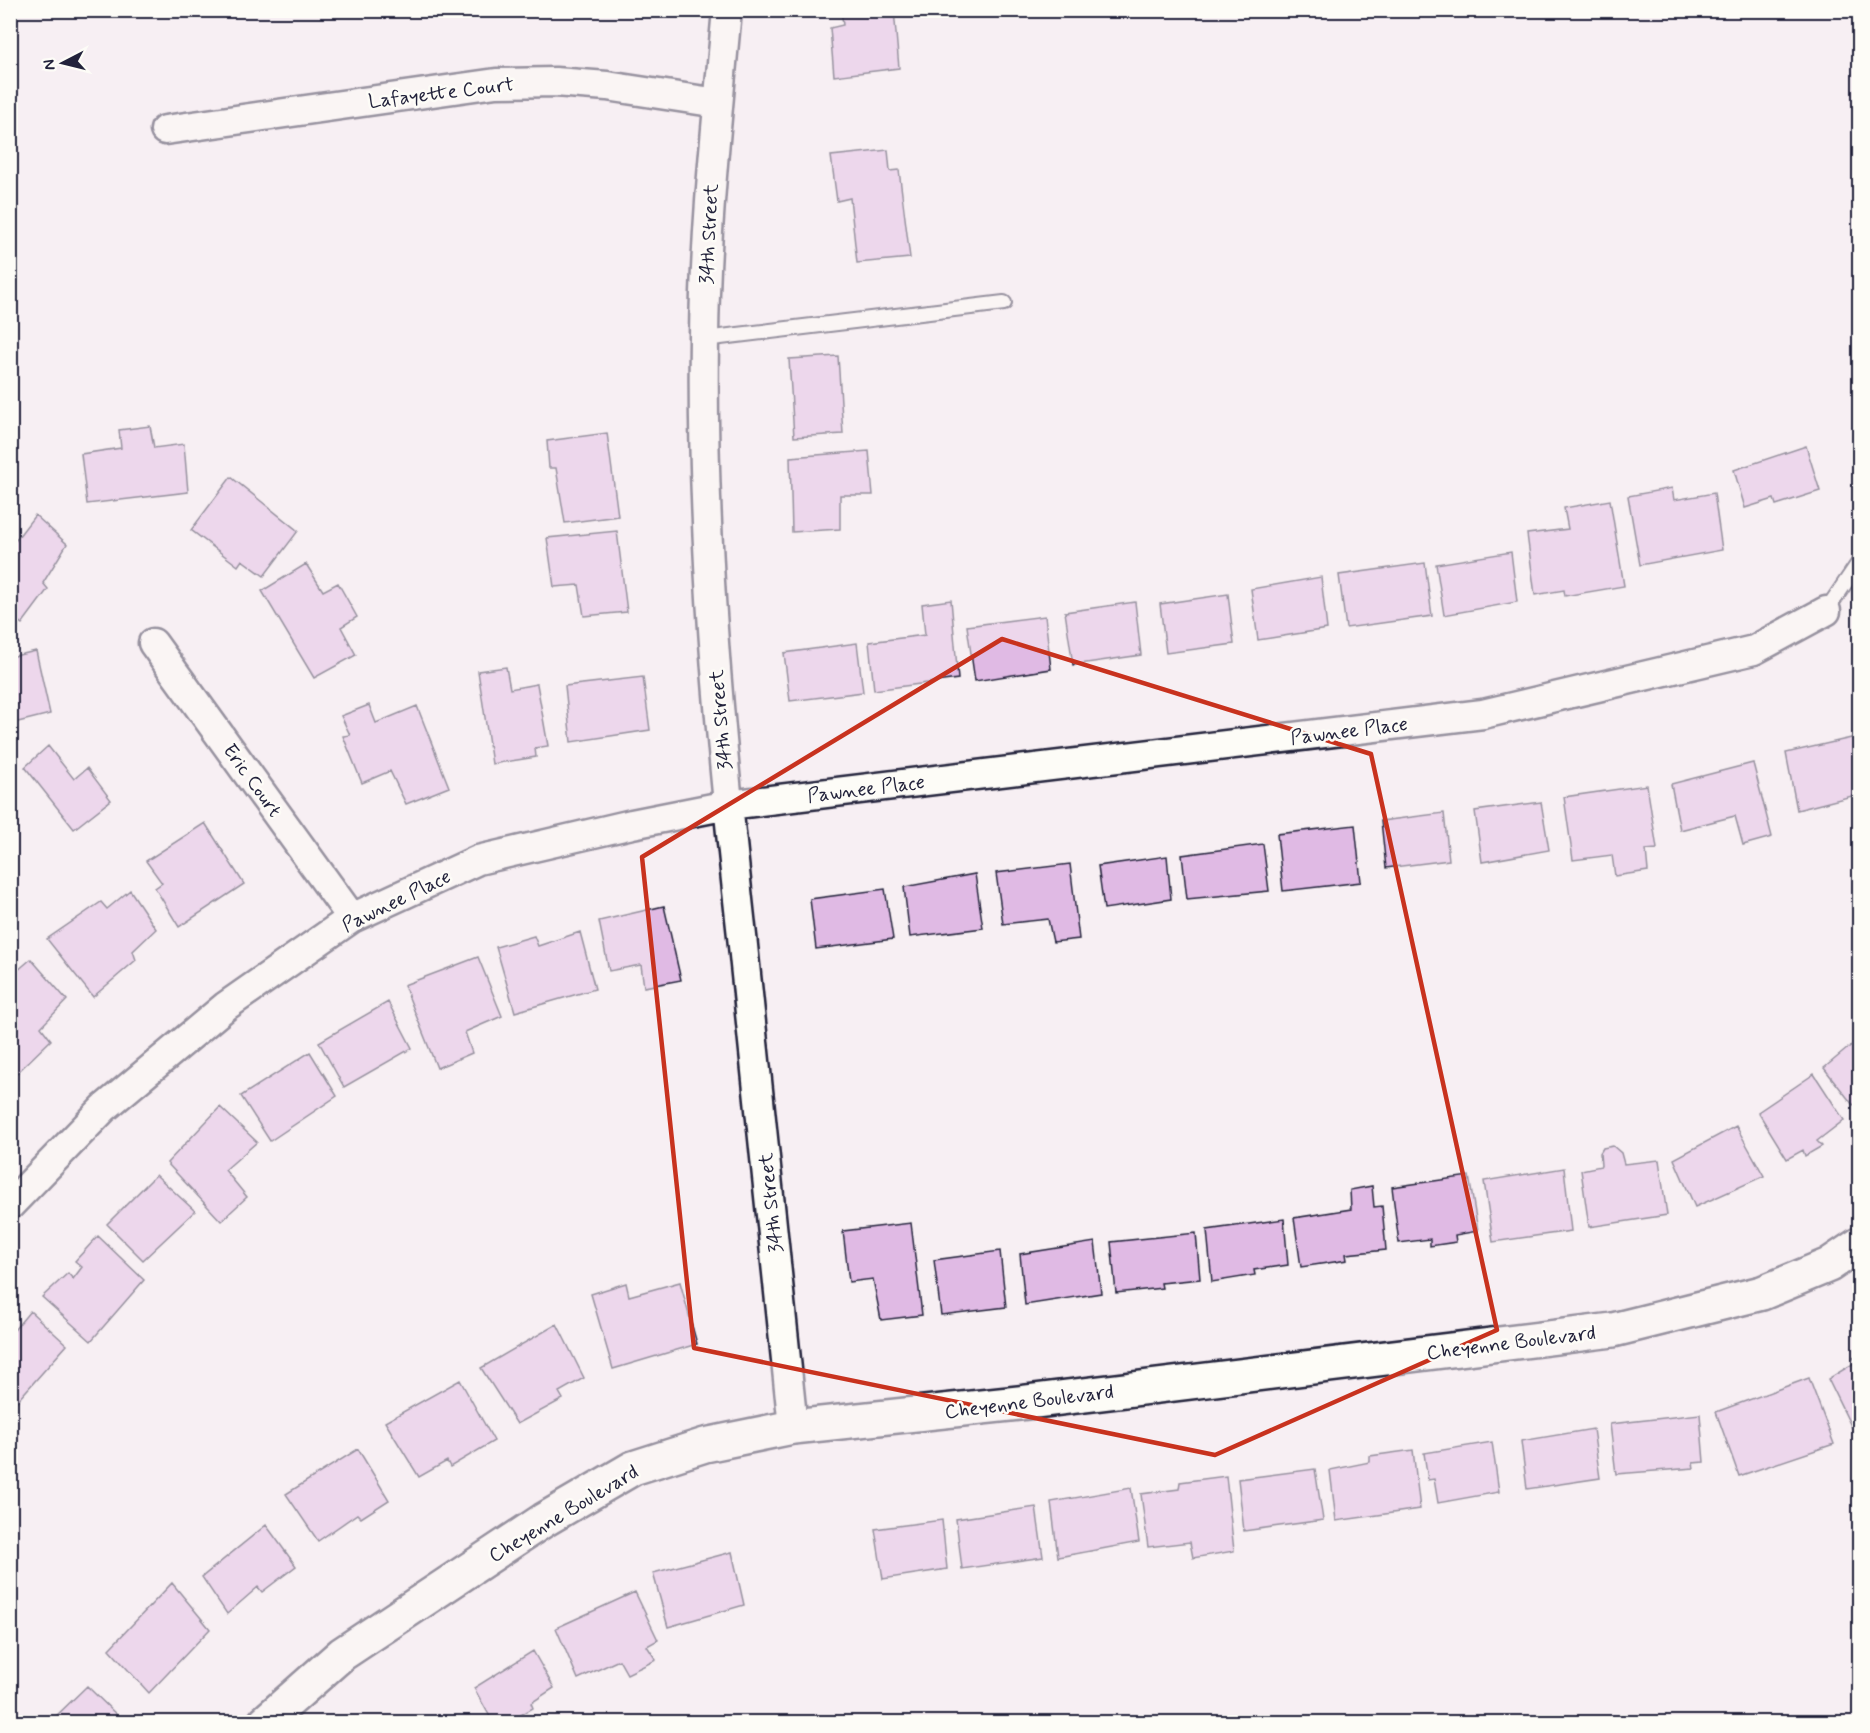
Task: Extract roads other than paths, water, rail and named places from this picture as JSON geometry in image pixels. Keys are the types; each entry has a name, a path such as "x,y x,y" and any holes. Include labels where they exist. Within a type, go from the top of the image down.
{"street":[{"name":"34th Street","path":"727,10 708,210 704,339 705,471 711,611 728,805 794,1426"},
{"name":"Lafayette Court","path":"165,130 496,83 555,82 607,86 718,103"},
{"name":"Pawnee Place","path":"10,1205 104,1108 226,1006 352,918 478,860 632,824 728,805 1483,714 1754,650 1826,611"},
{"name":"Eric Court","path":"153,643 352,918"},
{"name":"Cheyenne Boulevard","path":"265,1722 342,1654 544,1520 633,1468 705,1445 794,1426 1019,1403 1612,1330 1762,1293 1829,1265 1860,1244"}],"lane":[{"path":"704,339 1004,303"},
{"path":"1826,611 1860,561"}]}
